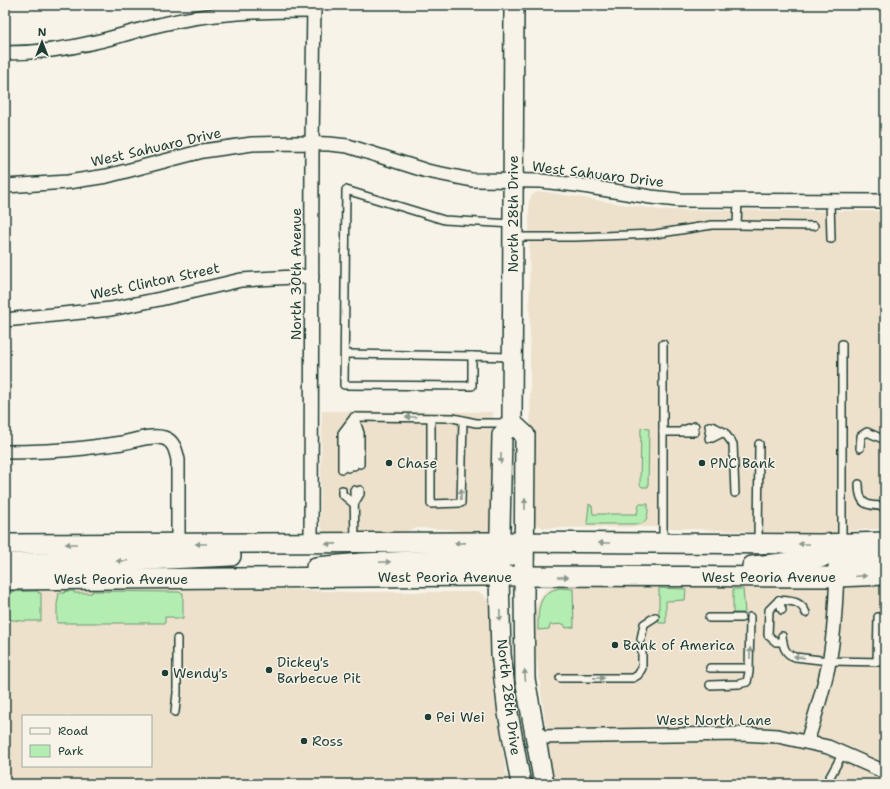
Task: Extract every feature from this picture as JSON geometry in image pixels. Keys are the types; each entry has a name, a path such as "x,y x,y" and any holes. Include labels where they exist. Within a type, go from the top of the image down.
{"main road":[{"name":"North 28th Drive","path":"514,5 512,423 502,435 499,559 503,674 521,784"},
{"name":"North 28th Drive","path":"512,423 524,435 524,652 526,679 544,784"},
{"path":"499,559 508,557 515,553 524,542 758,544 885,542"},
{"path":"699,577 727,570 823,558 830,554 842,542"},
{"name":"West Peoria Avenue","path":"5,544 355,544 499,559 524,577 837,577 885,575"},
{"path":"5,563 105,562 248,555 296,550 311,544"},
{"path":"837,577 838,567 849,561 885,558"},
{"name":"West Peoria Avenue","path":"5,580 235,579 499,559"}],"street":[{"path":"5,53 67,48 164,24 191,19 253,11 314,8"},
{"name":"North 30th Avenue","path":"311,544 312,144 314,8"},
{"name":"West Sahuaro Drive","path":"5,186 68,182 107,176 203,151 252,144 312,144 348,146 427,171 472,180 541,181 678,200 885,201"},
{"name":"West Clinton Street","path":"5,320 111,309 240,280 312,276"},
{"path":"5,452 39,452 83,448 158,436 165,438 172,443 178,460 178,544"},
{"path":"807,742 820,700 829,661 836,608 837,577"},
{"name":"West North Lane","path":"536,737 741,734 778,736 828,746 885,772"}],"lane":[{"path":"472,356 472,386 344,385 346,190 444,220 575,237 655,234 712,225 814,226"},
{"path":"737,225 738,200"},
{"path":"830,200 831,239"},
{"path":"663,344 663,543"},
{"path":"842,344 842,542"},
{"path":"344,354 513,357"},
{"path":"354,417 453,418 476,423 512,423"},
{"path":"354,417 351,467 342,433 354,417"},
{"path":"431,418 431,504 461,503 463,420"},
{"path":"724,432 712,438 709,432 712,426 724,432 733,444 735,493"},
{"path":"663,432 677,432 695,429"},
{"path":"677,432 689,438"},
{"path":"860,448 861,436 867,432 885,440"},
{"path":"758,544 759,444"},
{"path":"859,484 859,494 866,504 872,506 885,506"},
{"path":"354,504 360,494 351,490 348,494 354,504 355,544"},
{"path":"779,600 782,610"},
{"path":"806,613 803,606 793,601 779,600 769,610 768,635 776,642 782,639 785,649 790,656 829,661 885,662"},
{"path":"641,639 644,624 655,617"},
{"path":"710,685 739,684 747,682 749,672 750,617"},
{"path":"877,662 878,617 885,617"},
{"path":"709,618 741,618"},
{"path":"175,712 177,693 176,639"},
{"path":"560,678 633,678 638,676 642,668 642,651"},
{"path":"710,668 745,668"},
{"path":"826,784 843,752"}],"shaded area":[{"path":"537,192 546,192 660,210 885,211 885,529 866,529 826,535 650,527 544,528 535,524 532,520 531,514 529,201 532,195"},
{"path":"322,411 493,412 492,525 489,530 484,534 447,529 418,528 394,534 331,534 323,532 320,524"},
{"path":"885,585 885,784 554,784 536,657 535,609 544,592 551,588 560,586"},
{"path":"5,589 265,589 355,592 478,592 484,595 490,605 493,685 508,784 5,784"}],"green space":[{"path":"641,428 649,429 648,487 642,487 640,485"},
{"path":"589,504 592,506 593,514 637,514 639,504 648,504 648,516 641,524 587,524"},
{"path":"560,588 573,589 574,627 566,628 564,624 550,625 549,629 538,630 538,616 540,604 543,598 552,590"},
{"path":"659,588 686,589 685,600 666,601 666,623 659,623"},
{"path":"733,589 743,589 745,613 733,613"},
{"path":"38,591 38,593 41,593 41,621 5,619 5,592"},
{"path":"66,591 74,591 74,593 92,593 92,591 183,593 183,618 165,617 165,623 57,623 57,604 59,593 64,593"}],"place":[{"name":"Chase","path":"389,463"},
{"name":"PNC Bank","path":"702,463"},
{"name":"Bank of America","path":"615,645"},
{"name":"Dickey's Barbecue Pit","path":"269,670"},
{"name":"Wendy's","path":"165,673"},
{"name":"Pei Wei","path":"428,717"},
{"name":"Ross","path":"304,741"}]}
